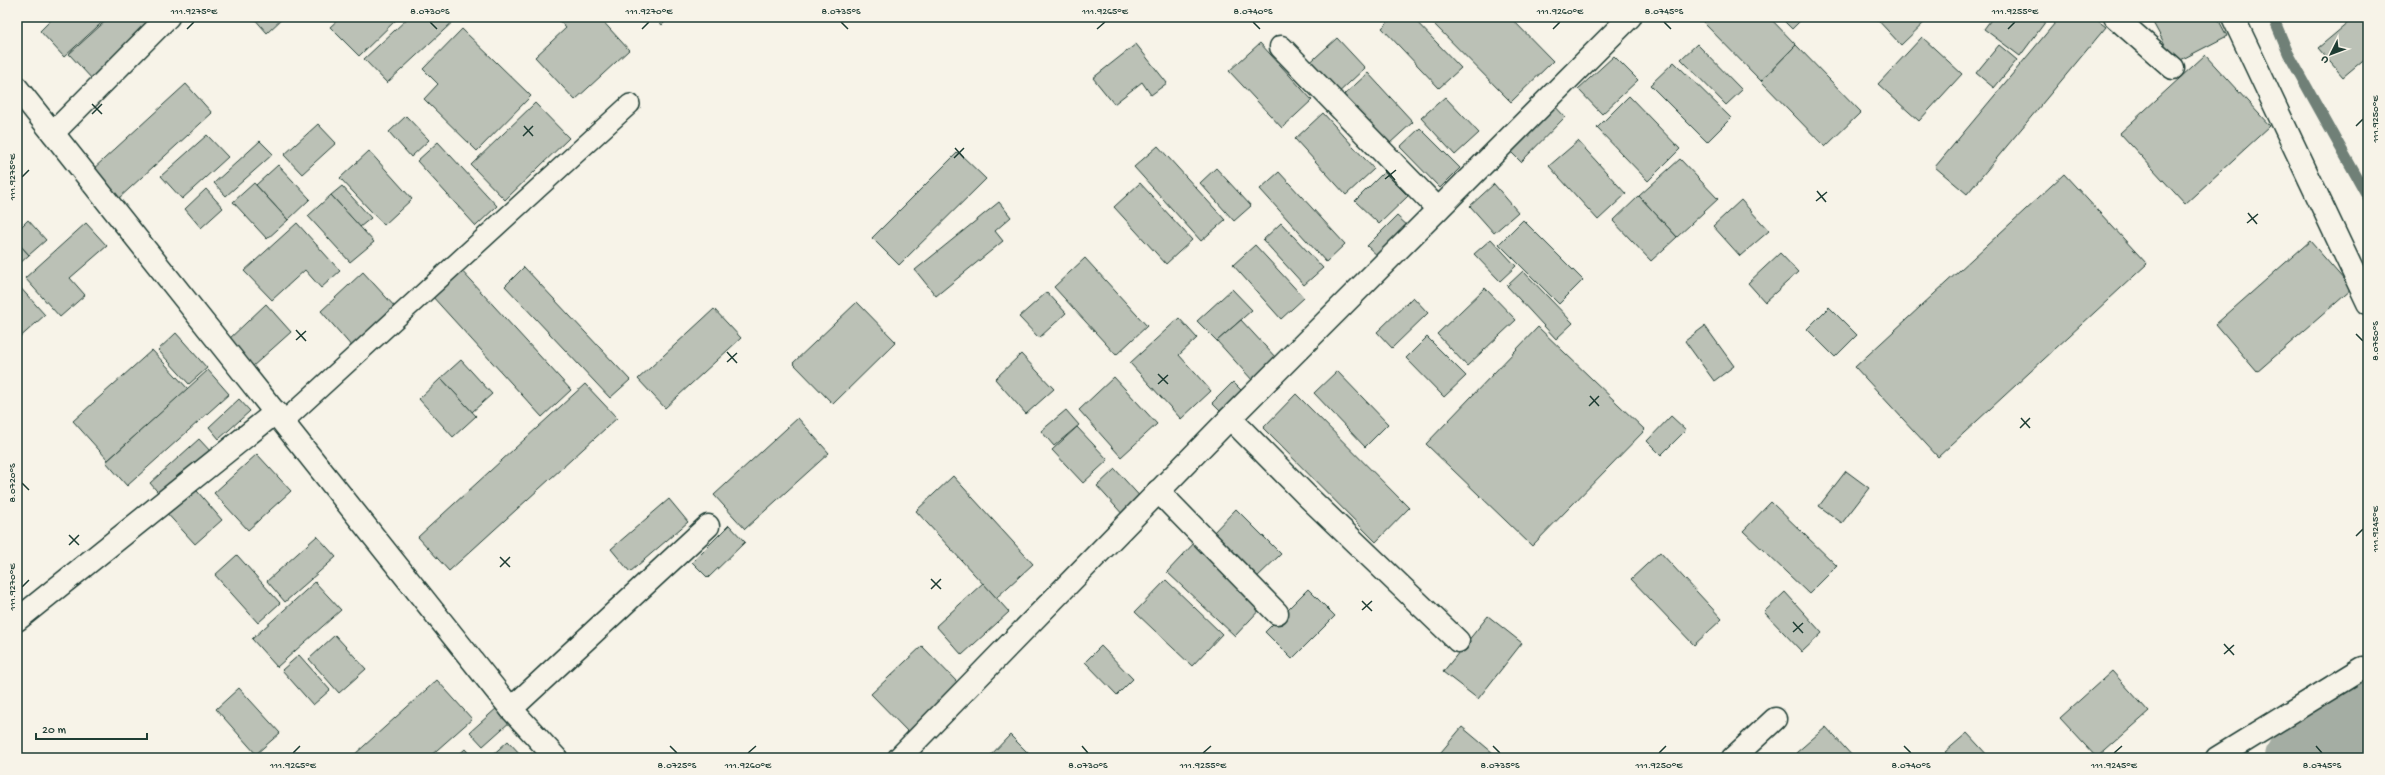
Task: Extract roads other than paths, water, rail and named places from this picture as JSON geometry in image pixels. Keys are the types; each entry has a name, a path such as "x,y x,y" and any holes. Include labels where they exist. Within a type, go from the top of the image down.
{"street":[{"path":"53,133 168,17"},
{"path":"899,758 1230,418 1630,17"},
{"path":"2232,17 2368,303"},
{"path":"2122,19 2173,68"},
{"path":"1280,47 1438,209"},
{"path":"17,88 511,709 556,758"},
{"path":"17,620 280,417"},
{"path":"1230,418 1307,496 1458,641"},
{"path":"1158,491 1277,613"},
{"path":"511,709 708,526"},
{"path":"2217,758 2363,668"},
{"path":"1733,758 1775,719"}],"lane":[{"path":"280,417 630,104"}],"waterway":[{"path":"2273,17 2288,53 2368,197"},
{"path":"2298,758 2368,714"}]}
